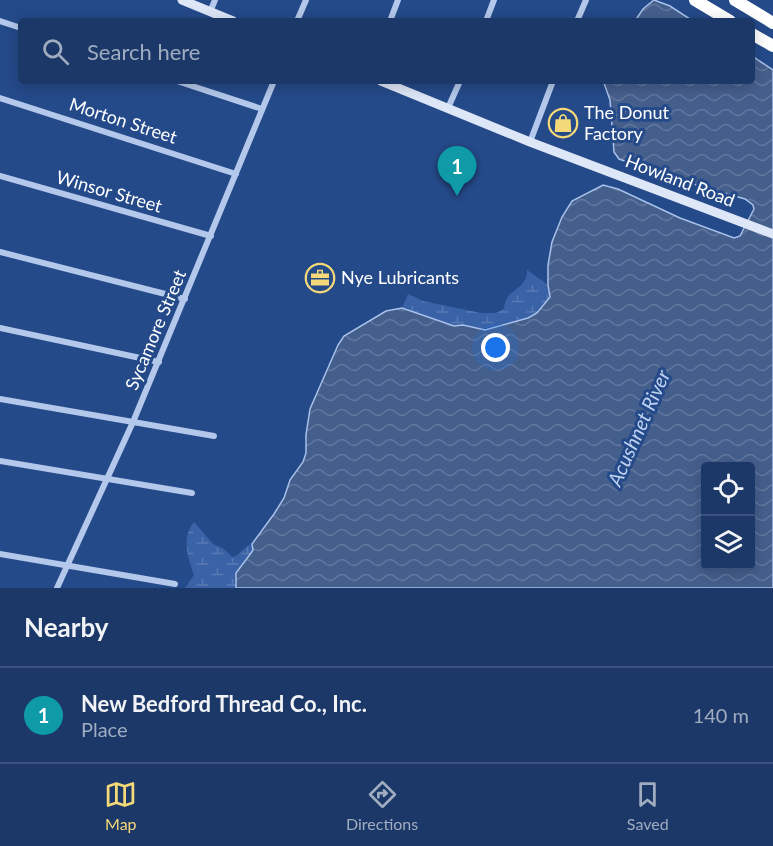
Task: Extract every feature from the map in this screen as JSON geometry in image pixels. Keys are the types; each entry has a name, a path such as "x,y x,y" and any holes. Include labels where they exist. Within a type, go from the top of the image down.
{"highway":[{"path":"695,0 725,18"},
{"path":"735,0 773,23"},
{"path":"755,36 773,46"}],"main road":[{"path":"182,0 225,18"},
{"name":"Howland Road","path":"388,84 530,142 770,233"}],"street":[{"path":"210,12 215,0"},
{"path":"298,18 306,0"},
{"path":"391,18 398,0"},
{"path":"487,18 494,0"},
{"path":"578,18 586,0"},
{"path":"0,21 18,27"},
{"path":"186,84 262,110"},
{"name":"Sycamore Street","path":"57,588 134,422 273,84"},
{"path":"448,108 459,84"},
{"path":"530,142 552,84"},
{"name":"Morton Street","path":"0,98 236,174"},
{"name":"Winsor Street","path":"0,176 211,236"},
{"path":"0,252 185,300"},
{"path":"0,328 159,362"},
{"path":"0,399 214,436"},
{"path":"0,460 192,493"},
{"path":"0,554 175,584"}],"green space":[{"path":"527,270 548,285 550,293 548,302 528,318 479,330 454,326 402,308 408,294 423,301 481,313 496,313 504,309 509,295 525,280"},
{"path":"194,522 213,544 224,549 232,557 252,544 253,550 239,572 236,588 185,588 194,575 188,555 187,541"}],"water":[{"path":"654,0 670,6 688,18 637,18 643,9"},
{"name":"Acushnet River","path":"755,58 773,70 773,588 236,588 236,573 253,550 252,544 284,498 290,480 303,462 310,409 344,336 386,311 402,308 454,326 463,325 485,330 528,318 537,313 550,297 548,265 552,242 562,217 572,201 603,185 618,189 680,218 734,238 740,236 754,209 753,205 745,199 619,159 614,152 610,100 604,84 755,84"}],"place":[{"name":"The Donut Factory","path":"563,123"},
{"name":"New Bedford Thread Co., Inc.","path":"457,196"},
{"name":"Nye Lubricants","path":"320,278"}]}
